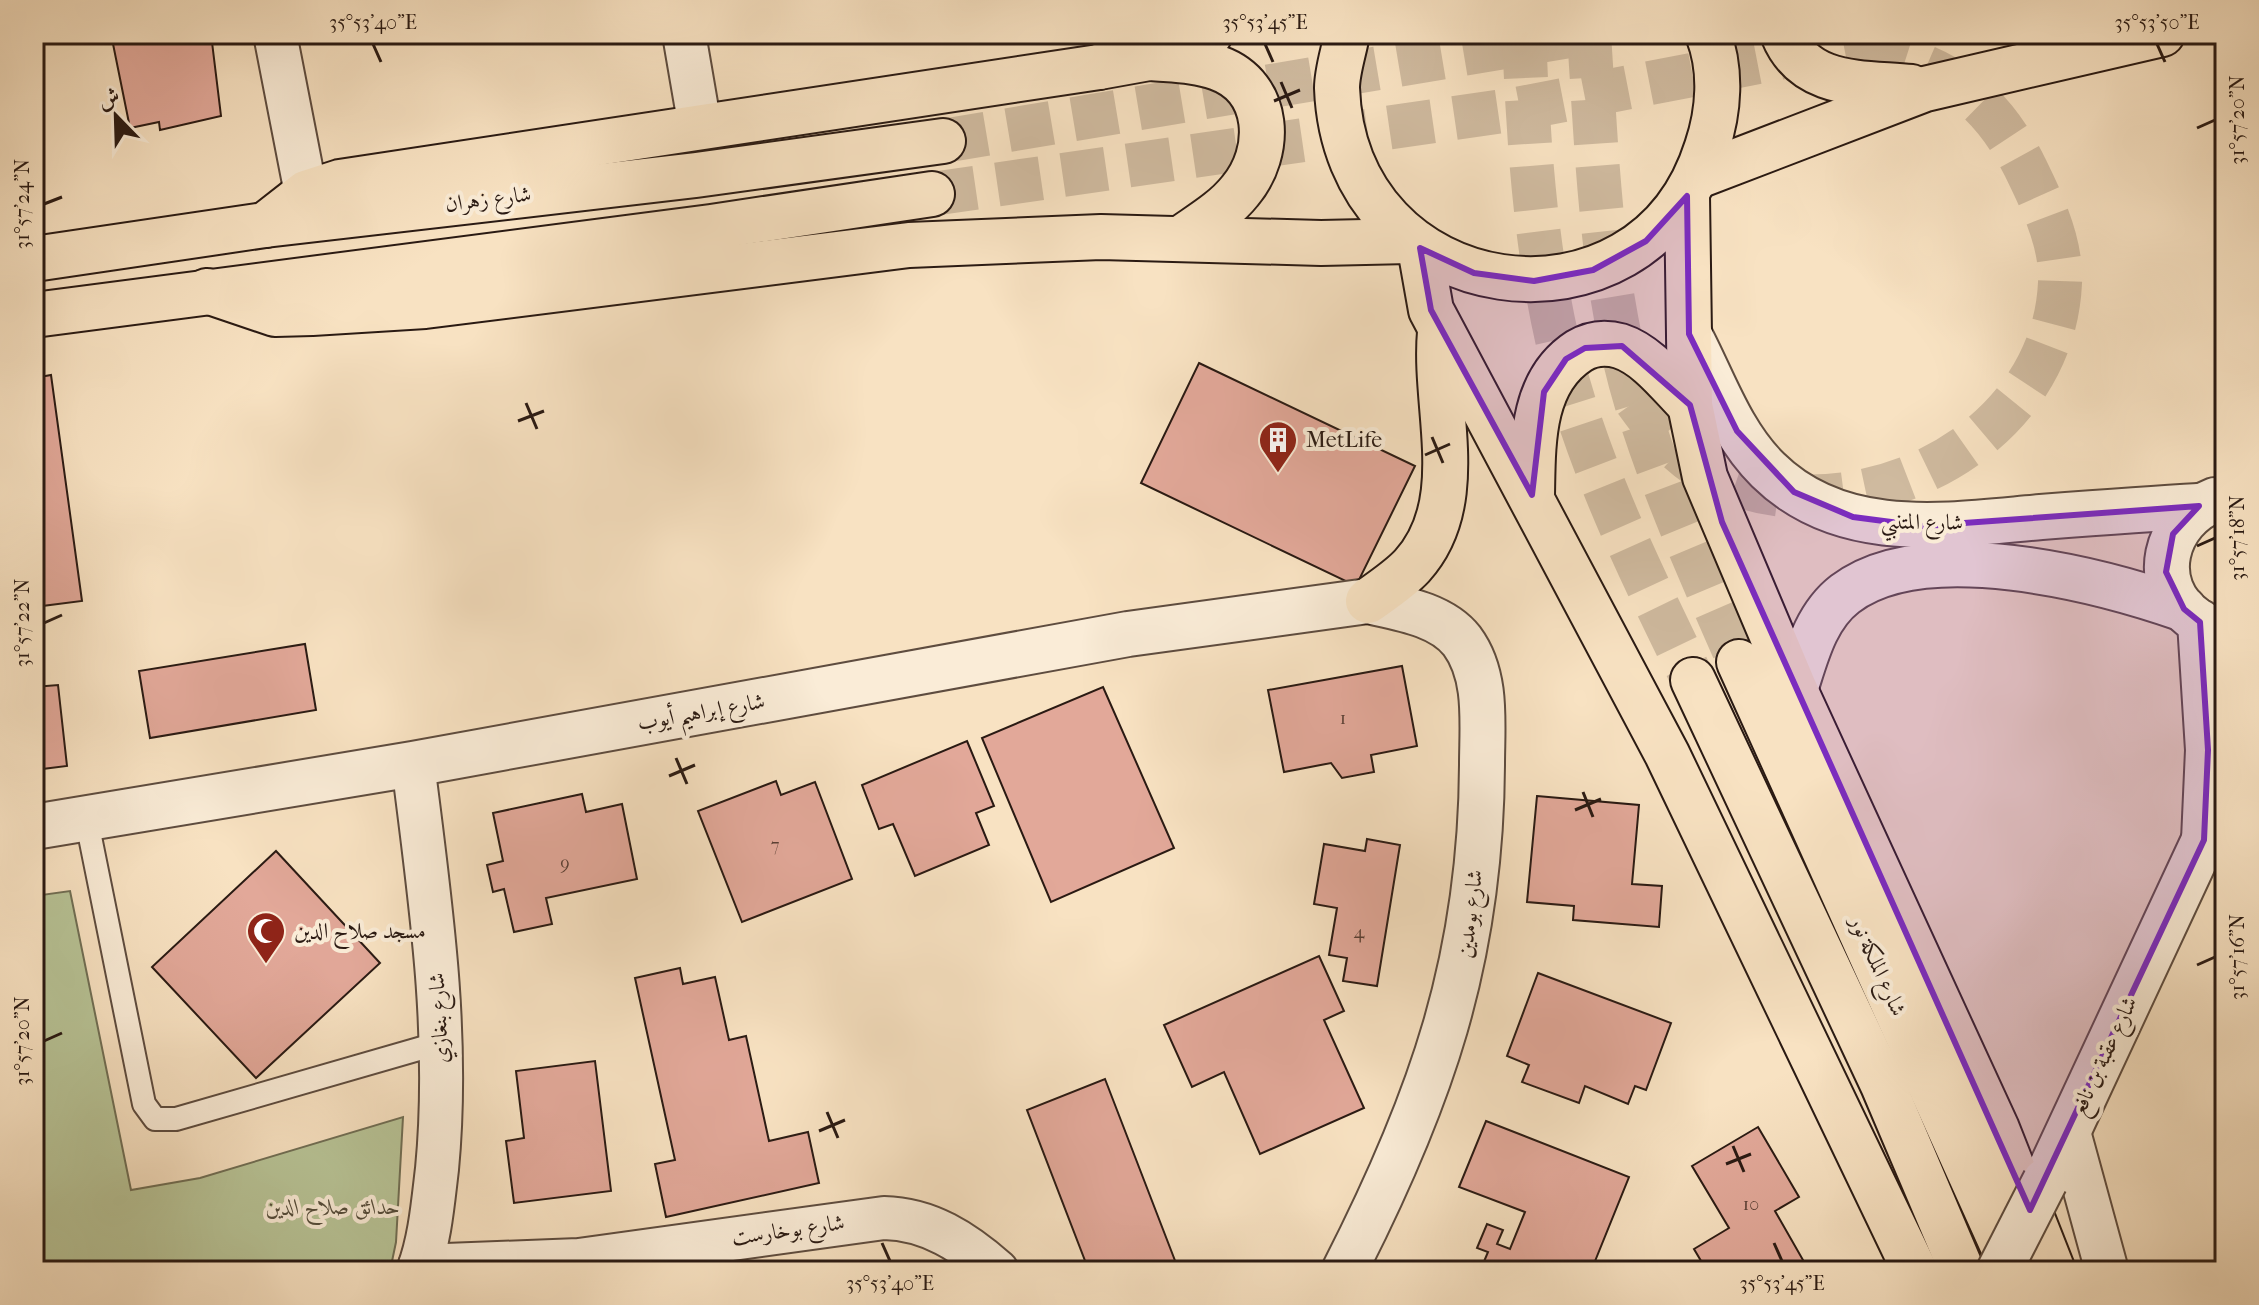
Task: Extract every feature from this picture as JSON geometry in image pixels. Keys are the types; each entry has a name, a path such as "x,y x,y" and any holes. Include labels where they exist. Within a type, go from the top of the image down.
{"main road":[{"path":"265,225 306,193 340,182 1099,67 1161,46 1210,34"},
{"path":"1347,34 1337,85 1345,144 1369,197 1414,244 1474,273 1534,281 1593,270 1646,241 1692,186 1925,89 2162,34"},
{"path":"1708,34 1715,50 1717,114 1692,186 1689,334 1690,405 1695,439 1718,511 1795,690 1979,1087 2053,1271"},
{"path":"1783,34 1791,54 1814,73 1925,89"},
{"path":"1161,46 1221,69 1252,93 1261,114 1261,151 1242,189 1227,205 1183,237"},
{"name":"شارع زهران","path":"34,259 265,225 696,175 943,141"},
{"path":"34,315 696,229 932,194"},
{"path":"207,291 275,314 312,313 425,306 909,245 1025,239 1183,237 1414,244"},
{"path":"1414,244 1431,310 1667,754 1915,1271"},
{"path":"1368,601 1413,566 1439,521 1446,471 1437,364 1441,329"},
{"path":"1532,495 1533,442 1544,392 1566,359 1585,348 1602,343 1622,346 1643,358 1690,405"},
{"name":"شارع الملكة نور","path":"1739,662 2014,1271"},
{"name":"شارع الملكة نور","path":"1693,680 1883,1085 1962,1271"}],"street":[{"path":"275,34 306,193"},
{"path":"684,34 700,127"},
{"name":"شارع المتنبي","path":"1689,334 1737,431 1760,462 1794,492 1853,517 1922,526 2217,499"},
{"name":"شارع عقبة بن نافع","path":"1999,1271 2069,1132 2214,825 2203,620 2171,591 2167,553 2173,534 2217,499"},
{"name":"شارع المتنبي","path":"1795,690 1810,642 1827,614 1844,595 1892,570 1923,566 2057,573 2108,585 2203,620"},
{"name":"شارع إبراهيم أيوب","path":"34,827 413,764 1128,634 1368,601"},
{"name":"شارع بومدين","path":"1344,1271 1412,1127 1443,1042 1463,968 1474,898 1482,778 1481,696 1468,651 1452,632 1433,621 1368,601"},
{"name":"شارع بنغازي","path":"413,764 434,932 443,1042 442,1117 434,1192 419,1268"},
{"path":"2069,1132 2107,1271"},
{"name":"شارع بوخارست","path":"419,1268 582,1265 884,1218 909,1219 942,1231 997,1271"}],"lane":[{"path":"86,817 144,1104 155,1119 176,1119 443,1042"}],"highlighted area":[{"path":"1687,196 1689,334 1737,431 1794,492 1853,517 1922,526 2199,506 2173,534 2166,572 2184,609 2200,622 2208,750 2204,840 2030,1210 1722,522 1690,405 1622,346 1585,348 1566,359 1544,392 1532,495 1431,310 1420,248 1474,273 1534,281 1593,270 1646,241"}],"green space":[{"name":"حدائق صلاح الدين","path":"70,891 131,1190 200,1178 403,1117 396,1242 390,1271 34,1271 34,896"}],"building":[{"path":"111,34 211,34 221,116 160,130 159,122 130,128"},
{"name":"MetLife","path":"1199,363 1415,466 1356,586 1141,483"},
{"path":"51,375 82,601 34,607 34,378"},
{"path":"305,644 316,710 150,738 139,671"},
{"path":"1402,666 1417,746 1371,755 1374,772 1342,778 1331,763 1284,772 1268,690"},
{"path":"58,685 67,766 34,770 34,687"},
{"path":"1103,687 1174,848 1051,902 982,738"},
{"path":"967,741 994,806 976,813 989,845 915,876 893,824 879,829 862,785"},
{"path":"776,781 781,795 815,782 852,879 742,922 698,811"},
{"path":"582,794 586,812 622,804 637,879 546,898 552,924 514,932 504,889 493,892 487,865 503,861 493,813"},
{"path":"1537,796 1639,805 1632,884 1662,886 1659,927 1573,920 1574,906 1527,902"},
{"path":"1367,839 1400,845 1377,986 1343,981 1347,958 1329,955 1337,908 1314,904 1324,844 1365,851"},
{"name":"مسجد صلاح الدين","path":"276,851 380,963 256,1078 152,967"},
{"path":"1319,956 1344,1011 1324,1020 1364,1108 1260,1154 1224,1072 1192,1087 1164,1025"},
{"path":"680,968 683,984 715,977 729,1040 746,1036 769,1141 808,1132 819,1183 666,1217 655,1164 675,1160 635,978"},
{"path":"1538,973 1671,1023 1646,1090 1635,1086 1628,1104 1585,1086 1579,1103 1522,1082 1529,1065 1507,1056"},
{"path":"595,1061 611,1191 514,1203 506,1141 524,1138 516,1071"},
{"path":"1105,1079 1179,1271 1089,1271 1027,1110"},
{"path":"1486,1121 1629,1177 1591,1271 1480,1271 1488,1252 1477,1248 1487,1224 1503,1230 1497,1244 1510,1249 1525,1212 1459,1187"},
{"path":"1758,1127 1799,1197 1775,1211 1807,1267 1799,1271 1707,1271 1694,1249 1729,1228 1692,1166"}],"tunnel":[{"path":"1524,34 1538,225 1544,273 1564,367 1589,447 1616,515 1693,680"},
{"path":"943,141 1582,34"},
{"path":"1589,34 1602,220 1624,358 1658,468 1739,662"},
{"path":"932,194 1517,109 1902,34"},
{"path":"1636,401 1677,450 1716,477 1785,495 1840,495 1894,483 1945,460 1989,428 2025,387 2050,338 2060,283 2054,238 2025,167 1992,116 1952,81 1903,59 1843,47"}],"place":[{"name":"MetLife","path":"1278,474"},
{"name":"مسجد صلاح الدين","path":"266,965"}]}
